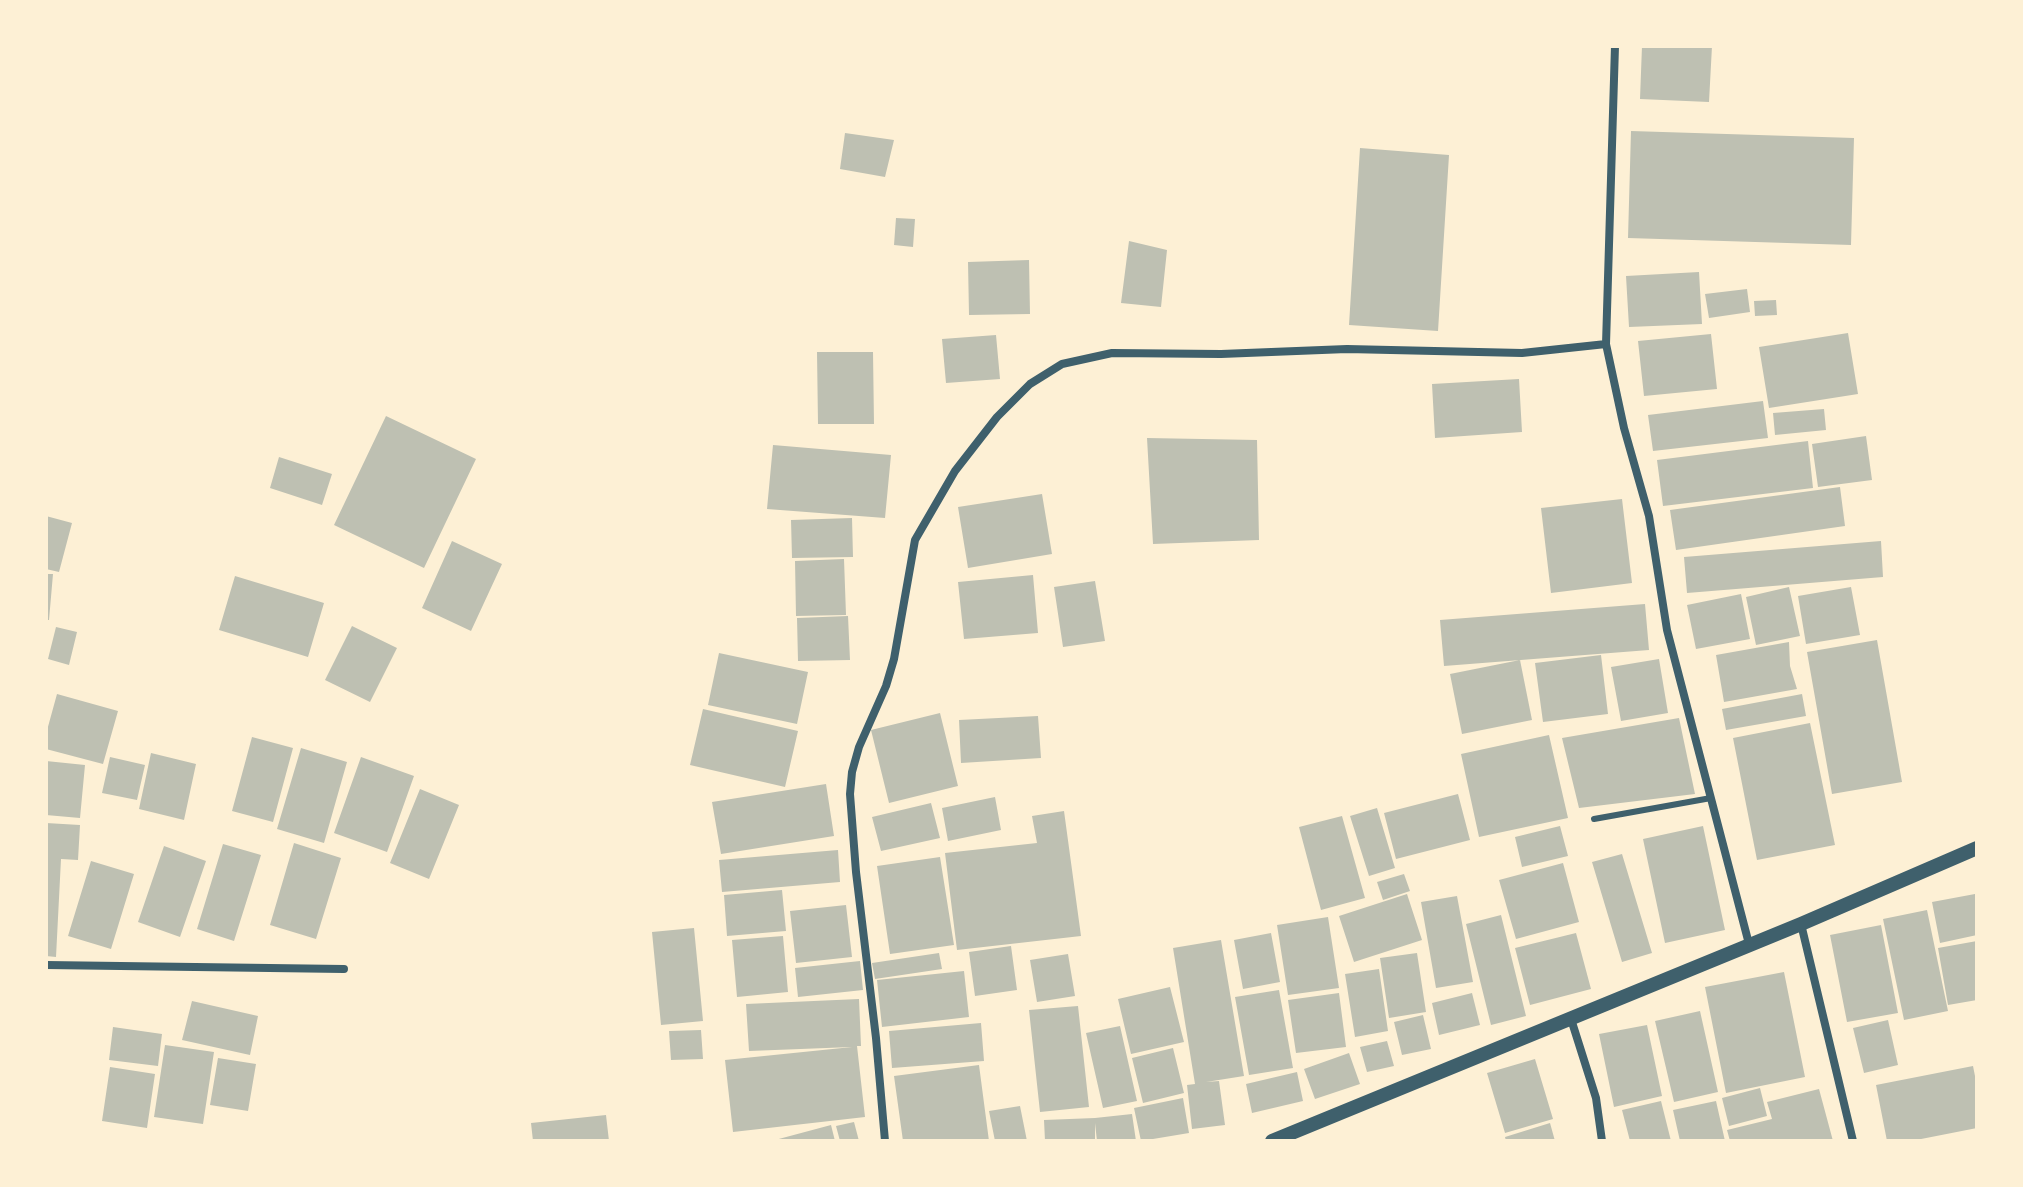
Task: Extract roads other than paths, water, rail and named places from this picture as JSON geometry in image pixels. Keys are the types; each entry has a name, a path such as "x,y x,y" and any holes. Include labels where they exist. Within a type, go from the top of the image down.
{"street":[{"path":"1615,46 1606,344 1624,428 1649,516 1667,630 1749,944"},
{"path":"885,1141 856,872 850,794 852,772 894,659 915,540 955,471 997,417 1030,384 1062,364 1112,353 1221,354 1347,349 1522,353 1606,344"},
{"path":"1272,1141 1801,924 1977,848"},
{"path":"1801,924 1853,1141"},
{"path":"46,965 344,969"},
{"path":"1571,1019 1596,1098 1602,1141"}],"lane":[{"path":"1594,819 1711,798"}]}
